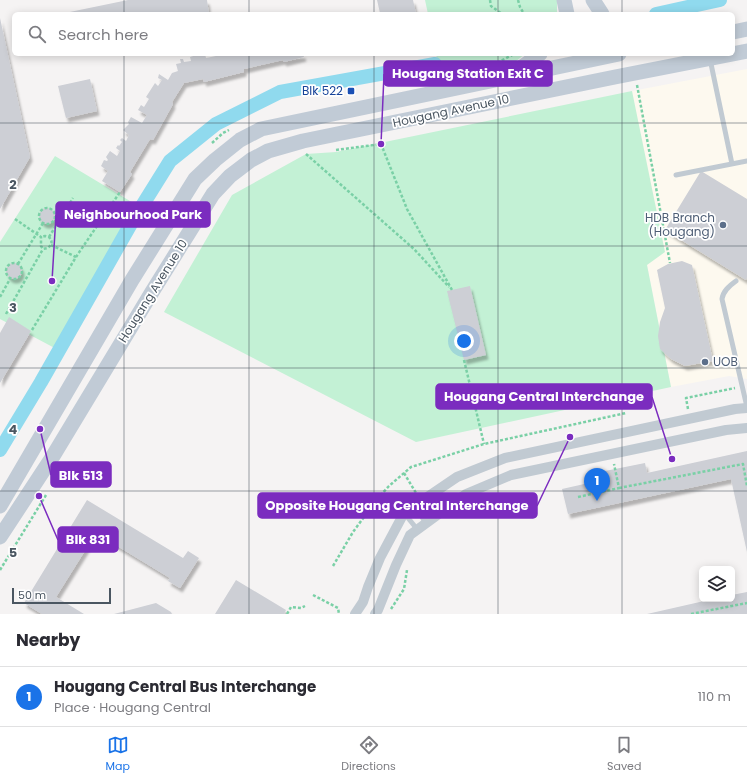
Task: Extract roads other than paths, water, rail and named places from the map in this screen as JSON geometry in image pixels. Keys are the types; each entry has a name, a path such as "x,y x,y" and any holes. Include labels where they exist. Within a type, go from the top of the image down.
{"main road":[{"path":"592,0 593,12"},
{"path":"592,0 601,12"},
{"path":"735,32 747,29"},
{"name":"Hougang Avenue 10","path":"735,53 747,51"},
{"path":"499,79 525,66 538,56"},
{"path":"602,56 607,78"},
{"name":"Hougang Avenue 10","path":"0,506 132,280 195,179 215,160 240,140 261,129 499,79 575,58 602,56"},
{"name":"Hougang Avenue 10","path":"0,537 53,456 213,194 230,176 251,160 268,151 303,150 580,84 709,56"},
{"path":"575,58 580,84"}],"street":[{"path":"356,614 363,602 380,558 404,513 457,478 505,458 747,407"},
{"path":"375,614 410,535 466,494 511,475 719,432 747,428"}],"lane":[{"path":"709,56 732,164"},
{"path":"676,175 747,161"},
{"path":"736,281 727,288 722,295 722,300 747,407"},
{"path":"414,505 426,522"},
{"path":"404,513 417,529"}],"waterway":[{"path":"665,12 720,0"},
{"path":"0,450 41,382 132,222 170,161 216,124 280,92 435,64"}],"place":[{"name":"Blk 522","path":"351,91"},
{"name":"Hougang Station Exit C","path":"381,144"},
{"name":"HDB Branch (Hougang)","path":"723,225"},
{"name":"Neighbourhood Park","path":"52,281"},
{"name":"UOB","path":"705,362"},
{"name":"Blk 513","path":"40,429"},
{"name":"Opposite Hougang Central Interchange","path":"570,437"},
{"name":"Hougang Central Interchange","path":"672,459"},
{"name":"Blk 831","path":"39,496"},
{"name":"Hougang Central Bus Interchange","path":"597,501"}]}
